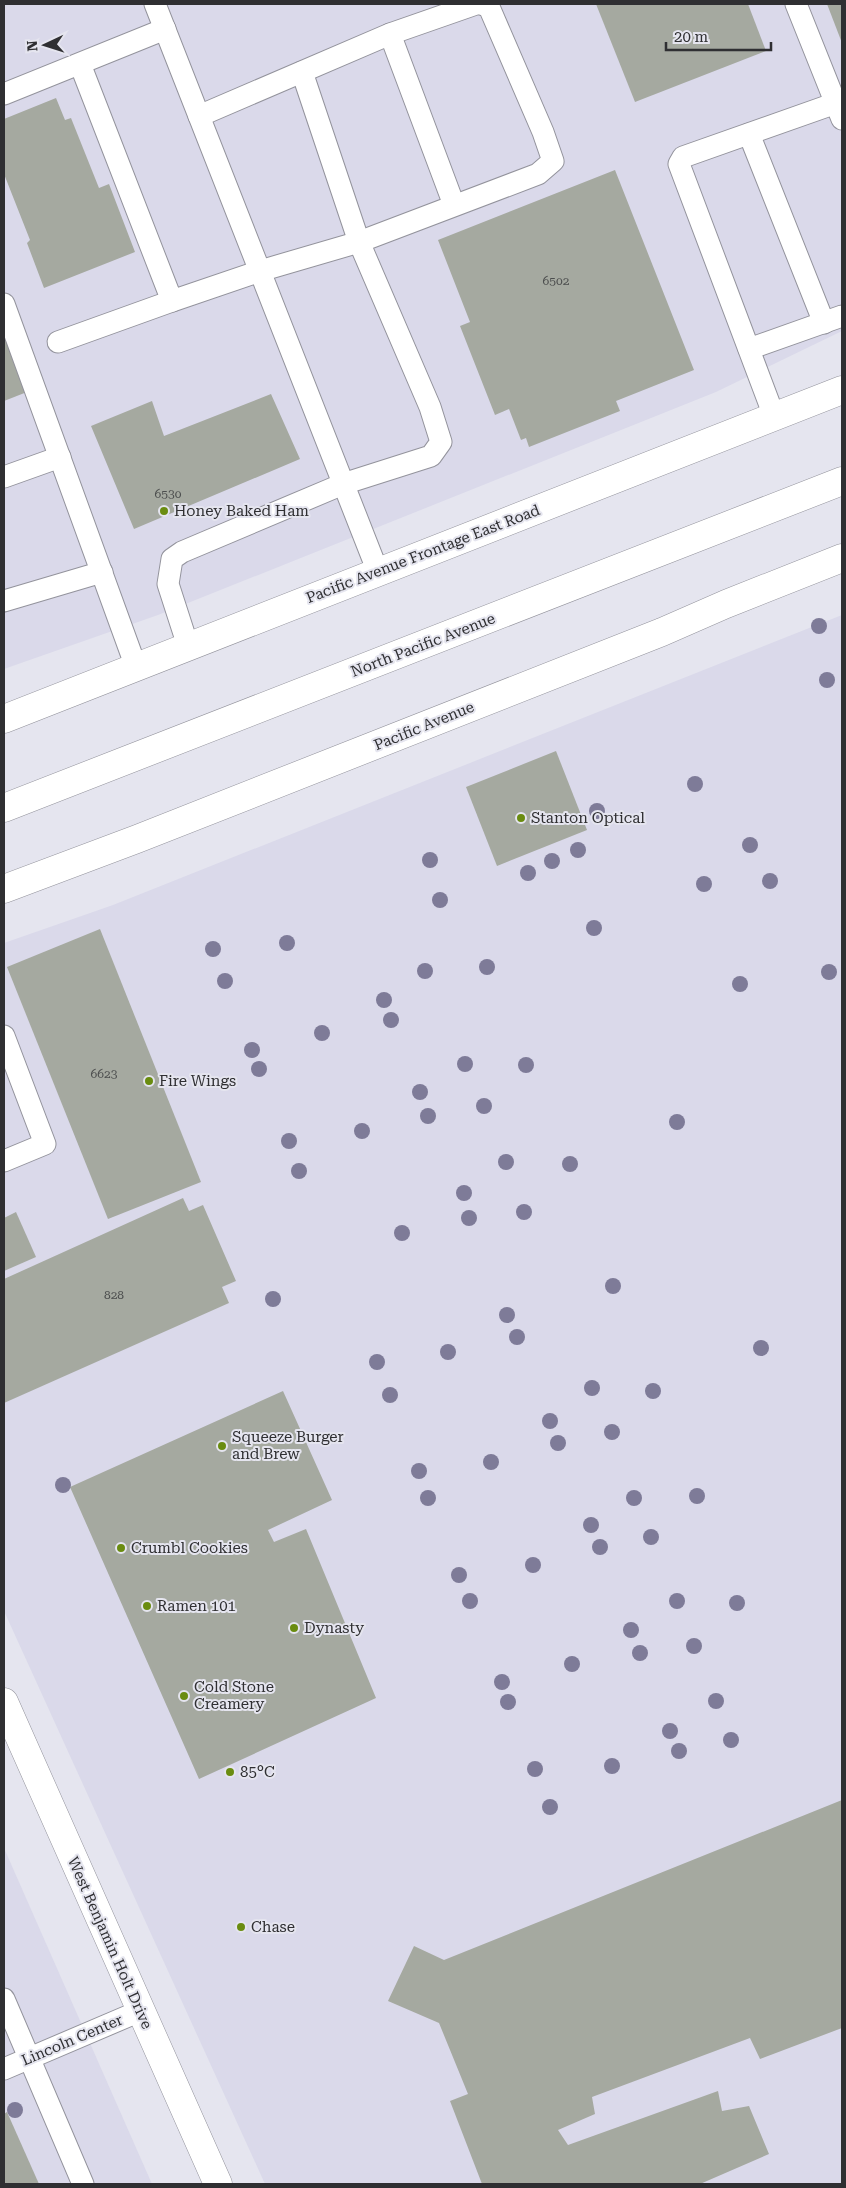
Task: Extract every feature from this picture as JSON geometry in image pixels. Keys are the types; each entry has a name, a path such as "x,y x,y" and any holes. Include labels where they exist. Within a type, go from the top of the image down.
{"main road":[{"name":"Pacific Avenue Frontage East Road","path":"4,719 842,390"},
{"name":"North Pacific Avenue","path":"4,808 842,481"},
{"name":"Pacific Avenue","path":"4,889 146,836 644,639 842,558"},
{"name":"West Benjamin Holt Drive","path":"4,1702 218,2184"}],"lane":[{"path":"155,4 378,572"},
{"path":"199,116 390,34 476,4"},
{"path":"58,342 260,271 358,242 538,174 553,161 543,132 489,7 481,4"},
{"path":"774,416 679,164 683,157 749,134 838,98 796,4"},
{"path":"4,94 165,29"},
{"path":"390,34 454,205"},
{"path":"80,64 172,301"},
{"path":"188,646 168,584 172,559 182,552 344,484 431,456 441,442 430,407 358,242 302,72"},
{"path":"749,134 833,319 749,350"},
{"path":"4,304 136,667"},
{"path":"4,477 60,457"},
{"path":"4,601 102,572"},
{"path":"4,1036 45,1144 4,1161"},
{"path":"4,2000 83,2184"},
{"name":"Lincoln Center","path":"4,2069 140,2011"}],"shaded area":[{"path":"4,4 842,4 842,331 716,392 158,615 4,669"},
{"path":"842,615 842,2184 265,2184 4,1611 4,943 113,905"},
{"path":"4,1848 152,2184 4,2184"}],"building":[{"path":"596,4 748,4 766,51 635,102"},
{"path":"827,4 842,4 842,43"},
{"path":"56,98 65,120 71,118 99,188 109,184 135,252 44,288 27,243 30,240 4,174 4,119"},
{"path":"615,170 694,370 616,401 620,411 529,447 526,438 521,440 509,409 495,415 460,326 470,322 438,240"},
{"path":"4,333 27,392 4,401"},
{"path":"271,394 300,459 134,529 91,426 152,401 164,436"},
{"path":"556,751 587,830 497,866 466,787"},
{"path":"100,929 201,1182 108,1219 7,967"},
{"path":"183,1198 189,1211 203,1205 236,1281 222,1287 229,1303 4,1403 4,1279"},
{"path":"16,1212 36,1257 4,1271 4,1218"},
{"path":"283,1391 332,1500 268,1530 274,1542 306,1529 376,1698 199,1779 70,1487"},
{"path":"842,1800 842,2028 760,2059 750,2038 592,2097 595,2114 558,2130 568,2145 718,2091 722,2111 749,2106 769,2154 700,2184 482,2184 450,2101 468,2094 439,2023 388,2001 414,1946 444,1960"},
{"path":"7,2112 39,2184 4,2184 4,2114"}],"place":[{"name":"Honey Baked Ham","path":"164,511"},
{"name":"Stanton Optical","path":"521,818"},
{"name":"Fire Wings","path":"149,1081"},
{"name":"Squeeze Burger and Brew","path":"222,1446"},
{"name":"Crumbl Cookies","path":"121,1548"},
{"name":"Ramen 101","path":"147,1606"},
{"name":"Dynasty","path":"294,1628"},
{"name":"Cold Stone Creamery","path":"184,1696"},
{"name":"85°C","path":"230,1772"},
{"name":"Chase","path":"241,1927"}]}
